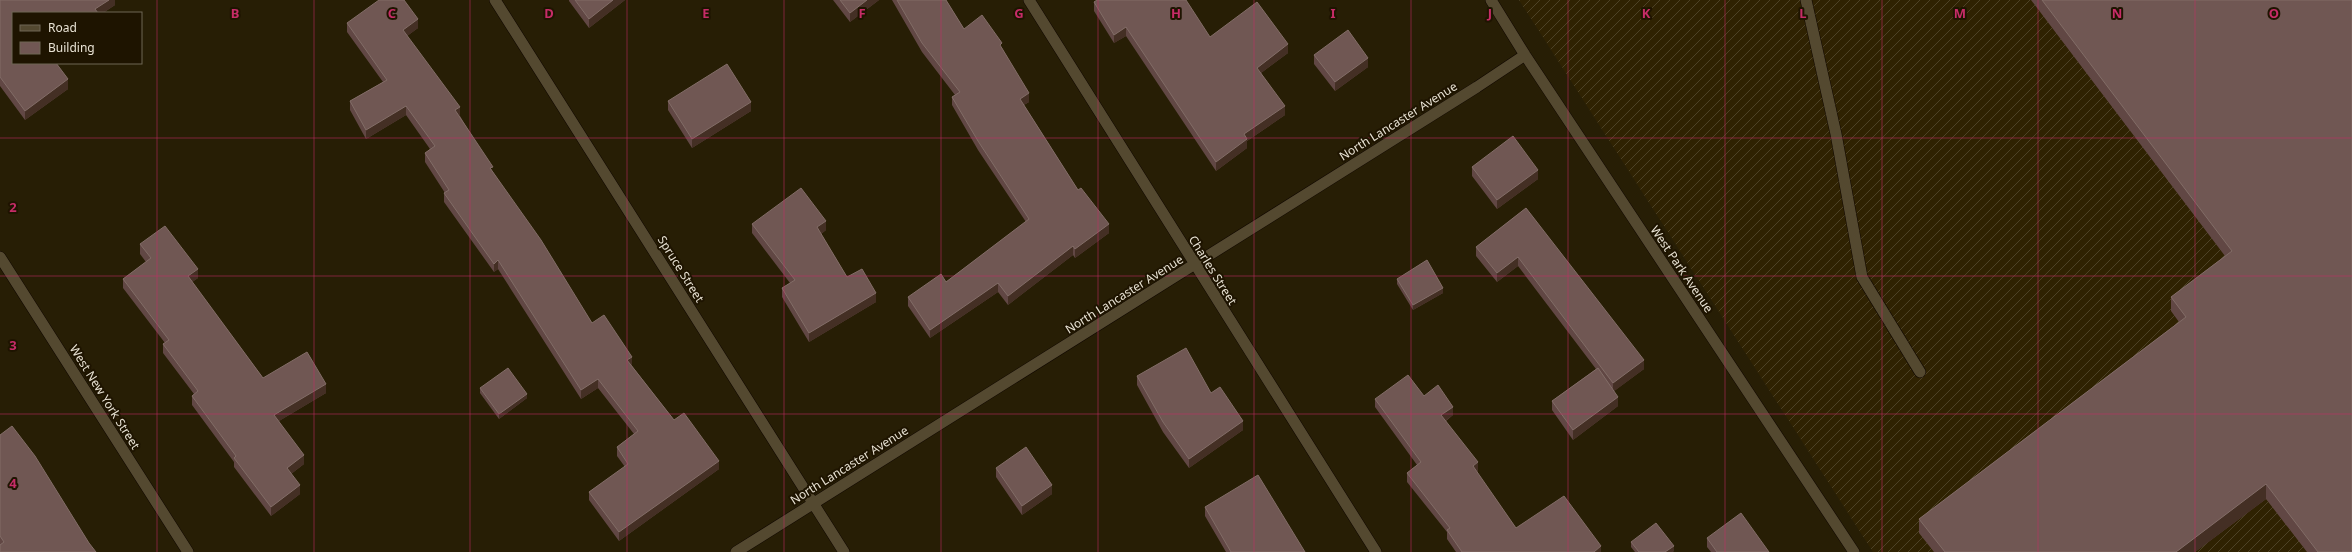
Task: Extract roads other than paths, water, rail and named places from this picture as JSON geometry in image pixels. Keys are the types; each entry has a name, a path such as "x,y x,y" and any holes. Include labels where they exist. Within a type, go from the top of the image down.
{"street":[{"name":"Spruce Street","path":"495,0 844,552"},
{"name":"Charles Street","path":"1029,0 1194,265 1376,552"},
{"name":"West Park Avenue","path":"1491,0 1525,55 1854,552"},
{"path":"1806,0 1836,134 1862,277 1920,372"},
{"name":"North Lancaster Avenue","path":"736,552 1477,88 1525,55"},
{"name":"West New York Street","path":"0,257 188,552"}]}
